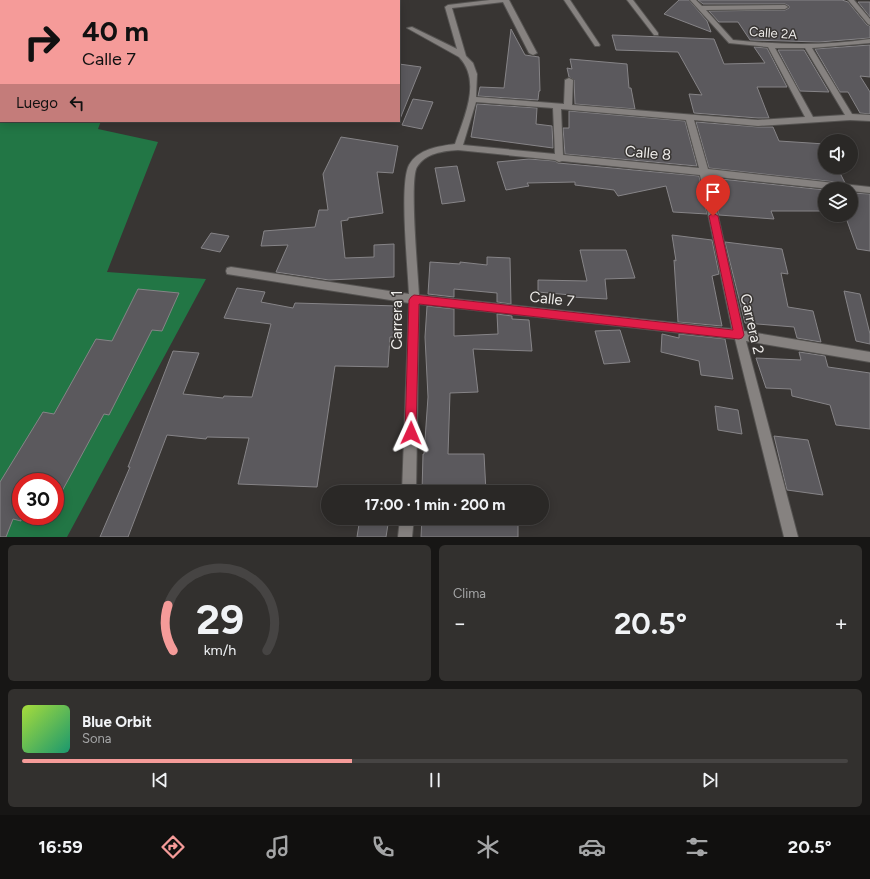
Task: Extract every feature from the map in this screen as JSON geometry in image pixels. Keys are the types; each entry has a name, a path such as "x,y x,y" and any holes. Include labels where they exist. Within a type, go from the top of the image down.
{"street":[{"path":"463,56 448,7 505,0 533,53"},
{"path":"567,0 597,46"},
{"path":"630,0 656,34"},
{"name":"Calle 2A","path":"693,0 731,42 771,46 808,47 848,45 870,41"},
{"path":"851,0 870,23"},
{"path":"700,8 786,7"},
{"path":"410,28 463,56 471,64 474,75 472,99 458,148"},
{"path":"771,46 810,119"},
{"path":"808,47 850,117"},
{"path":"568,106 569,80"},
{"path":"472,99 758,123 850,117 870,118"},
{"path":"557,106 559,159"},
{"name":"Carrera 2","path":"689,117 704,172 739,335 791,537"},
{"name":"Calle 8","path":"425,154 438,149 458,148 870,190"},
{"name":"Carrera 1","path":"410,485 414,300 409,195 410,177 413,166 425,154"},
{"name":"Calle 7","path":"231,271 414,300 739,335 870,357"},
{"path":"405,537 406,525"}],"green space":[{"path":"0,122 101,122 98,129 158,142 107,272 206,279 67,537 0,537"}],"building":[{"path":"679,0 689,0 707,21 711,32 664,14"},
{"path":"698,0 842,0 848,2 867,25 870,26 870,38 819,42 750,40 738,22 719,22 709,11 785,10 789,8 789,6 785,4 703,4"},
{"path":"858,2 870,2 870,17"},
{"path":"511,29 525,55 539,57 540,91 538,100 478,96 480,87 504,88"},
{"path":"612,35 714,39 724,64 765,63 754,47 767,48 787,87 757,87 769,118 694,113 689,94 702,95 678,52 616,50"},
{"path":"870,45 870,77 860,76 870,92 870,114 860,113 848,92 840,92 815,49"},
{"path":"778,50 804,50 829,92 800,91"},
{"path":"570,59 627,64 629,88 631,88 635,109 575,104 574,80 569,77 567,68 572,69"},
{"path":"400,64 421,67 400,119"},
{"path":"413,99 433,102 422,129 402,125"},
{"path":"477,104 537,108 536,124 552,126 553,148 471,137"},
{"path":"569,111 685,121 697,166 565,154 563,128 569,128"},
{"path":"696,122 773,127 779,141 818,144 818,174 840,174 844,182 836,182 709,168"},
{"path":"341,137 398,146 393,173 377,172 383,213 348,218 348,220 341,221 345,258 374,257 374,245 394,244 394,277 329,280 276,272 288,245 261,246 264,231 315,227 319,210 328,210 323,174"},
{"path":"529,159 699,176 707,214 673,212 666,186 618,196 614,190 575,185 575,182 527,183 529,186 506,190 497,162"},
{"path":"457,166 465,201 442,204 435,168"},
{"path":"711,178 818,189 818,211 771,211 774,219 719,215"},
{"path":"858,193 870,194 870,251 857,249 847,222 858,222"},
{"path":"211,233 229,236 220,252 201,248"},
{"path":"672,235 712,240 719,274 712,276 722,326 678,322 674,260 676,261"},
{"path":"725,242 782,249 788,274 781,273 788,307 813,311 821,342 797,338 794,327 745,323"},
{"path":"580,250 626,250 635,278 605,279 607,299 571,297 571,295 538,292 538,280 587,281"},
{"path":"487,257 510,258 511,304 497,302 497,293 454,289 454,297 428,294 430,262 460,264 460,262 487,265"},
{"path":"237,288 265,292 261,302 293,308 295,303 398,306 395,337 390,337 388,367 335,366 317,487 238,484 249,438 207,437 206,439 167,435 128,537 100,537 130,467 128,467 173,351 199,353 183,394 223,398 224,396 252,397 271,324 224,318"},
{"path":"138,289 179,293 162,331 152,330 109,415 104,414 64,487 64,473 12,473 12,522 6,537 0,537 0,482 43,412 54,414 96,339 112,341"},
{"path":"844,291 860,294 870,334 870,344 856,341"},
{"path":"427,306 454,309 454,336 498,334 497,314 512,316 512,319 529,320 532,351 473,349 478,392 450,393 448,454 484,454 486,485 422,485 423,454 428,397 425,337"},
{"path":"620,330 630,362 604,364 595,331"},
{"path":"662,334 679,338 679,334 725,339 733,379 701,375 699,361 661,352"},
{"path":"799,352 825,356 828,367 870,373 870,429 836,425 830,405 792,396 791,389 766,388 756,358 801,360"},
{"path":"715,406 738,410 742,434 718,430"},
{"path":"774,436 808,440 823,495 787,490"},
{"path":"359,525 388,525 386,537 357,537"},
{"path":"422,525 518,525 518,537 421,537"}],"route":[{"path":"411,433 414,300 739,335 713,216"}]}
